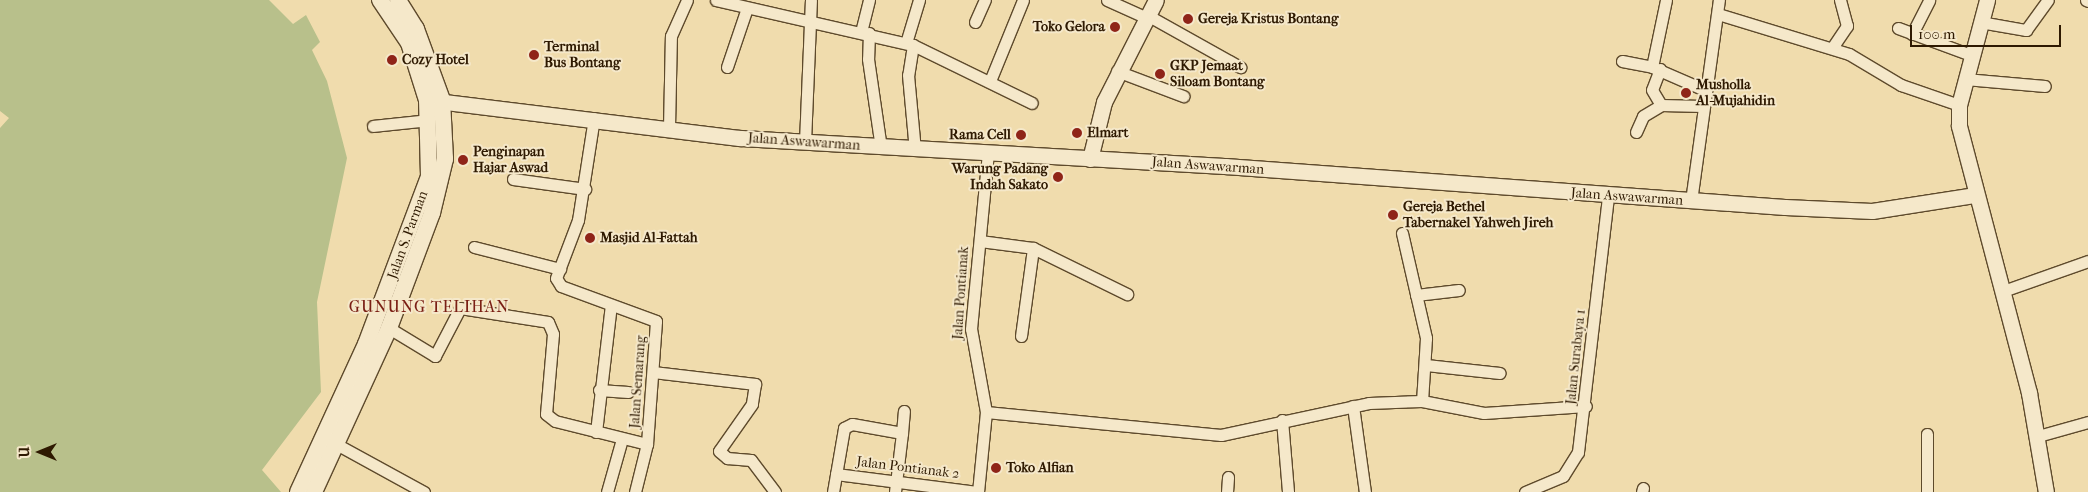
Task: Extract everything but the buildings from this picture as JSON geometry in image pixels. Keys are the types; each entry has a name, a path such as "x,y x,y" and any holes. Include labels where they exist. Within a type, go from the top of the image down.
{"main road":[{"name":"Jalan S. Parman","path":"298,492 366,344 422,199 431,158 429,120 434,100 409,43 380,0"},
{"name":"Jalan S. Parman","path":"314,492 338,446 389,328 442,178 446,142 416,29 398,0"}],"street":[{"path":"669,128 671,36 687,0"},
{"path":"716,0 746,8 865,32 909,44 990,81 1032,103"},
{"path":"805,142 811,0"},
{"path":"869,0 865,32 881,148"},
{"path":"915,150 908,76 909,44 918,0"},
{"path":"975,22 985,0"},
{"path":"990,81 1023,0"},
{"path":"1107,0 1146,16 1240,67"},
{"path":"1090,159 1117,71 1156,0"},
{"path":"1661,106 1652,90 1666,0"},
{"path":"1691,201 1719,0"},
{"path":"1834,49 1847,26 1840,0"},
{"path":"1912,34 1929,0"},
{"path":"1987,0 1959,105 1974,195 2003,291 2038,436 2046,492"},
{"path":"1980,22 2026,30 2048,0"},
{"path":"727,67 746,8"},
{"path":"1718,14 1849,54 1901,85 1959,105"},
{"path":"1898,28 1971,55"},
{"path":"1622,61 1656,68 1706,90"},
{"path":"1117,71 1182,96"},
{"path":"1965,80 2044,86"},
{"name":"Jalan Aswawarman","path":"434,100 805,142 1090,159 1608,196 1872,211 1974,195"},
{"path":"1636,132 1643,116 1661,106 1703,106"},
{"path":"474,247 560,269 585,189 594,118"},
{"path":"374,126 429,120"},
{"name":"Jalan Pontianak","path":"977,492 986,412 981,381 974,358 971,330 988,154"},
{"path":"513,179 585,189"},
{"name":"Jalan Surabaya 1","path":"1525,492 1570,469 1578,452 1586,406 1608,196"},
{"path":"1402,233 1416,295 1426,365 1422,401"},
{"path":"980,241 1033,248 1127,294"},
{"path":"1021,336 1033,248"},
{"path":"2003,291 2088,261"},
{"name":"Jalan Semarang","path":"560,269 556,278 561,286 656,321 653,372 635,492"},
{"path":"1416,295 1459,290"},
{"path":"596,432 598,390 611,305"},
{"path":"389,328 435,356 460,308 548,322 554,334 546,414 555,421 643,444"},
{"path":"1426,365 1500,373"},
{"path":"653,372 755,384 752,404 719,445 722,455 751,460 760,469 775,492"},
{"path":"598,390 628,392"},
{"path":"986,412 1214,435 1246,432 1282,420 1353,406 1422,401 1477,413 1586,406"},
{"path":"1353,406 1365,492"},
{"path":"896,488 904,411"},
{"path":"1282,420 1288,492"},
{"path":"2038,436 2088,422"},
{"path":"833,492 848,425 902,433"},
{"path":"1927,434 1927,492"},
{"path":"607,492 622,439"},
{"path":"338,446 424,492"},
{"name":"Jalan Pontianak 2","path":"836,474 896,488 977,492"},
{"path":"1227,492 1228,477"}],"green space":[{"path":"0,0 269,0 293,24 306,15 320,42 312,50 327,81 347,158 317,302 321,392 262,470 281,492 0,492 0,128 9,118 0,111"}],"place":[{"name":"Gereja Kristus Bontang","path":"1188,19"},
{"name":"Toko Gelora","path":"1115,27"},
{"name":"Terminal Bus Bontang","path":"534,55"},
{"name":"Cozy Hotel","path":"392,60"},
{"name":"GKP Jemaat Siloam Bontang","path":"1160,74"},
{"name":"Musholla Al-Mujahidin","path":"1686,93"},
{"name":"Elmart","path":"1077,133"},
{"name":"Rama Cell","path":"1021,135"},
{"name":"Penginapan Hajar Aswad","path":"463,160"},
{"name":"Warung Padang Indah Sakato","path":"1058,177"},
{"name":"Gereja Bethel Tabernakel Yahweh Jireh","path":"1393,215"},
{"name":"Masjid Al-Fattah","path":"590,238"},
{"name":"Toko Alfian","path":"996,468"}],"district":[{"name":"GUNUNG TELIHAN","path":"429,307"}]}
